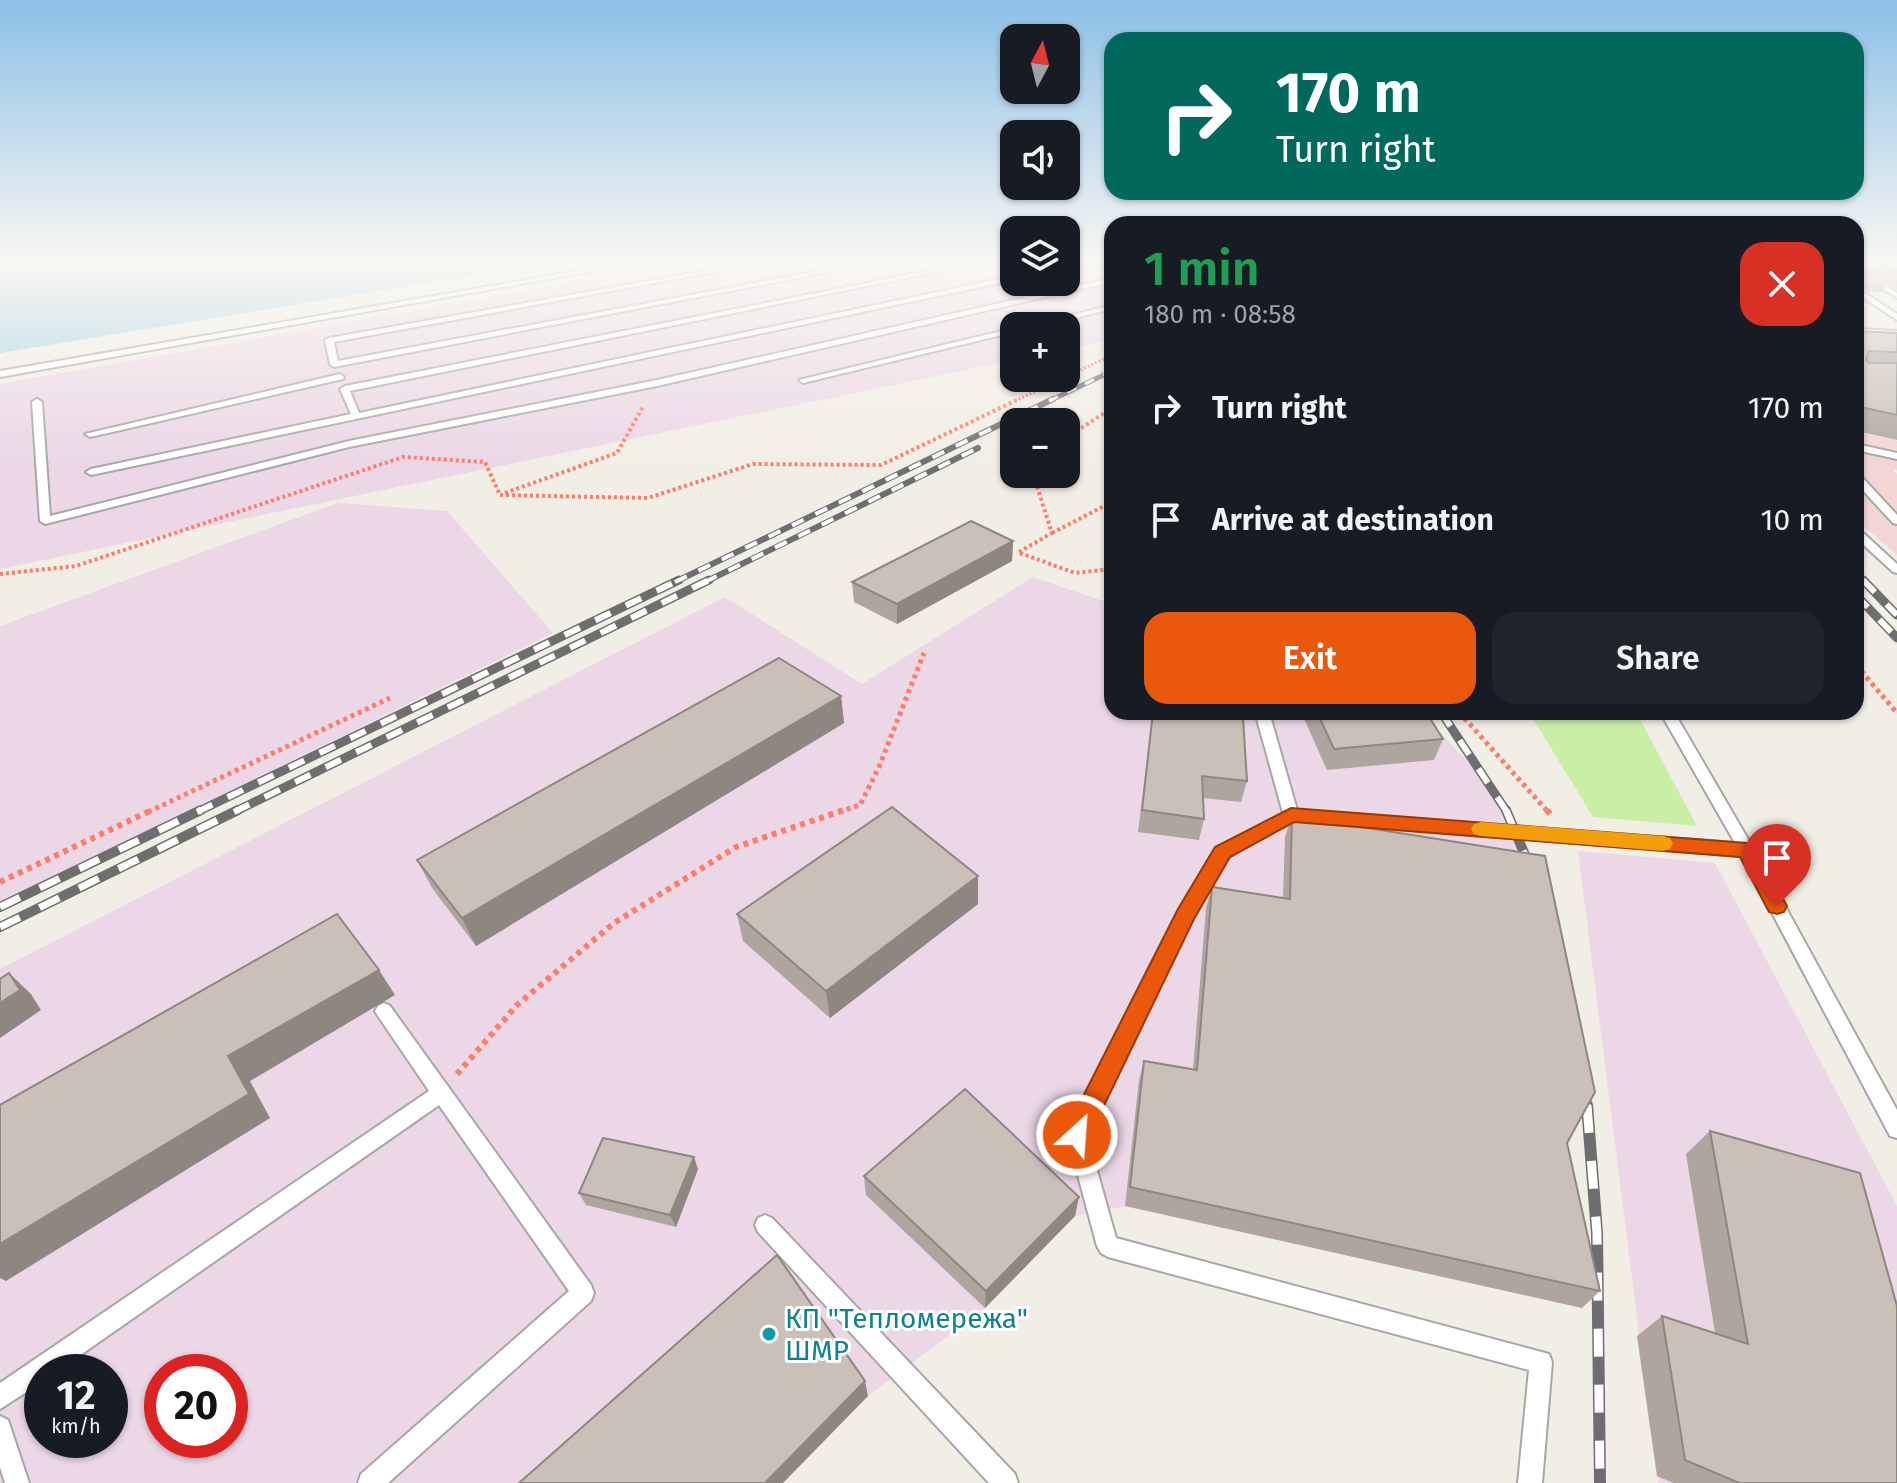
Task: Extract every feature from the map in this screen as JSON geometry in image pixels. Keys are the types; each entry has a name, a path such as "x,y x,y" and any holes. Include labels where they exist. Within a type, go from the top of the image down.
{"lane":[{"path":"0,374 256,329"},
{"path":"356,416 334,364 329,340 389,329"},
{"path":"334,364 519,329"},
{"path":"345,389 644,329"},
{"path":"91,472 770,329"},
{"path":"37,402 45,521 349,444 657,383 895,329"},
{"path":"1864,331 1897,333"},
{"path":"803,380 1000,333"},
{"path":"90,434 210,410 240,399 340,377"},
{"path":"1864,449 1897,456"},
{"path":"1864,486 1897,521"},
{"path":"1864,539 1897,570"},
{"path":"1264,720 1291,815"},
{"path":"1672,720 1747,850 1897,1129"},
{"path":"1530,1483 1541,1362 1108,1246 1077,1135 1185,915 1223,852 1291,815 1747,850"},
{"path":"370,1483 583,1293 384,1011"},
{"path":"0,1397 441,1093"},
{"path":"765,1225 1006,1483"},
{"path":"0,1428 17,1483"}],"path":[{"path":"1080,371 1104,359"},
{"path":"500,495 617,453 657,383"},
{"path":"500,495 648,498 753,464 881,465 1035,392"},
{"path":"1080,429 1104,413"},
{"path":"0,574 76,566 403,457 485,462 500,495"},
{"path":"1038,488 1052,533"},
{"path":"1104,506 1019,552 1075,573 1104,570"},
{"path":"441,1093 517,1005 614,923 736,847 860,805 879,767 924,653"},
{"path":"1864,674 1897,713"},
{"path":"0,882 390,698"},
{"path":"1466,720 1570,836"}],"shaded area":[{"path":"308,329 1000,329 1000,363 0,569 0,384"},
{"path":"1080,329 1104,329 1104,342 1080,346"},
{"path":"1864,433 1897,441 1897,470 1893,470 1897,474 1897,555 1864,527"},
{"path":"338,503 447,511 553,633 0,903 0,626"},
{"name":"КП \"Тепломережа\" ШМР","path":"1033,577 1104,601 1104,720 1428,720 1490,786 1532,877 1551,1162 1582,1308 1125,1206 1075,1216 985,1308 868,1396 783,1483 0,1483 0,969 725,597 862,684"},
{"path":"1578,851 1715,863 1897,1206 1897,1483 1658,1483"}],"green space":[{"path":"1534,720 1640,720 1697,826 1593,817"}],"water":[{"path":"0,329 145,329 0,353"}],"building":[{"path":"1864,331 1897,333 1897,352 1869,351 1866,360 1869,363 1897,363 1897,415 1864,408"},
{"path":"971,521 1013,541 897,604 852,582"},
{"path":"779,658 841,696 462,918 417,860"},
{"path":"1152,720 1243,720 1247,781 1202,776 1204,819 1142,810"},
{"path":"1321,720 1431,720 1443,739 1334,749"},
{"path":"892,807 978,876 826,991 737,914"},
{"path":"1292,816 1545,856 1595,1092 1567,1143 1600,1291 1130,1187 1144,1061 1197,1070 1212,887 1290,899"},
{"path":"337,914 379,970 228,1056 249,1094 0,1244 0,1105"},
{"path":"9,973 20,990 0,1003 0,979"},
{"path":"965,1089 1079,1197 986,1291 864,1176"},
{"path":"1710,1131 1860,1173 1897,1306 1897,1483 1739,1483 1685,1460 1662,1316 1748,1344"},
{"path":"603,1138 694,1157 670,1215 579,1193"},
{"name":"КП \"Тепломережа\" ШМР","path":"777,1255 865,1381 765,1483 519,1483"}],"railway":[{"path":"1049,401 1104,375"},
{"path":"675,582 1053,399"},
{"path":"705,582 978,448"},
{"path":"197,812 679,580"},
{"path":"234,812 709,580"},
{"path":"1864,581 1897,615"},
{"path":"1864,603 1897,638"},
{"path":"1446,720 1507,811"},
{"path":"0,907 201,810"},
{"path":"0,927 238,810"},
{"path":"1507,811 1533,874"},
{"path":"1584,1084 1587,1107"},
{"path":"1587,1105 1597,1233 1600,1483"}],"slow traffic":[{"path":"1481,829 1663,843"}],"place":[{"name":"КП \"Тепломережа\" ШМР","path":"769,1334"}],"route":[{"path":"1077,1135 1185,915 1223,852 1291,815 1747,850 1777,906"}]}
